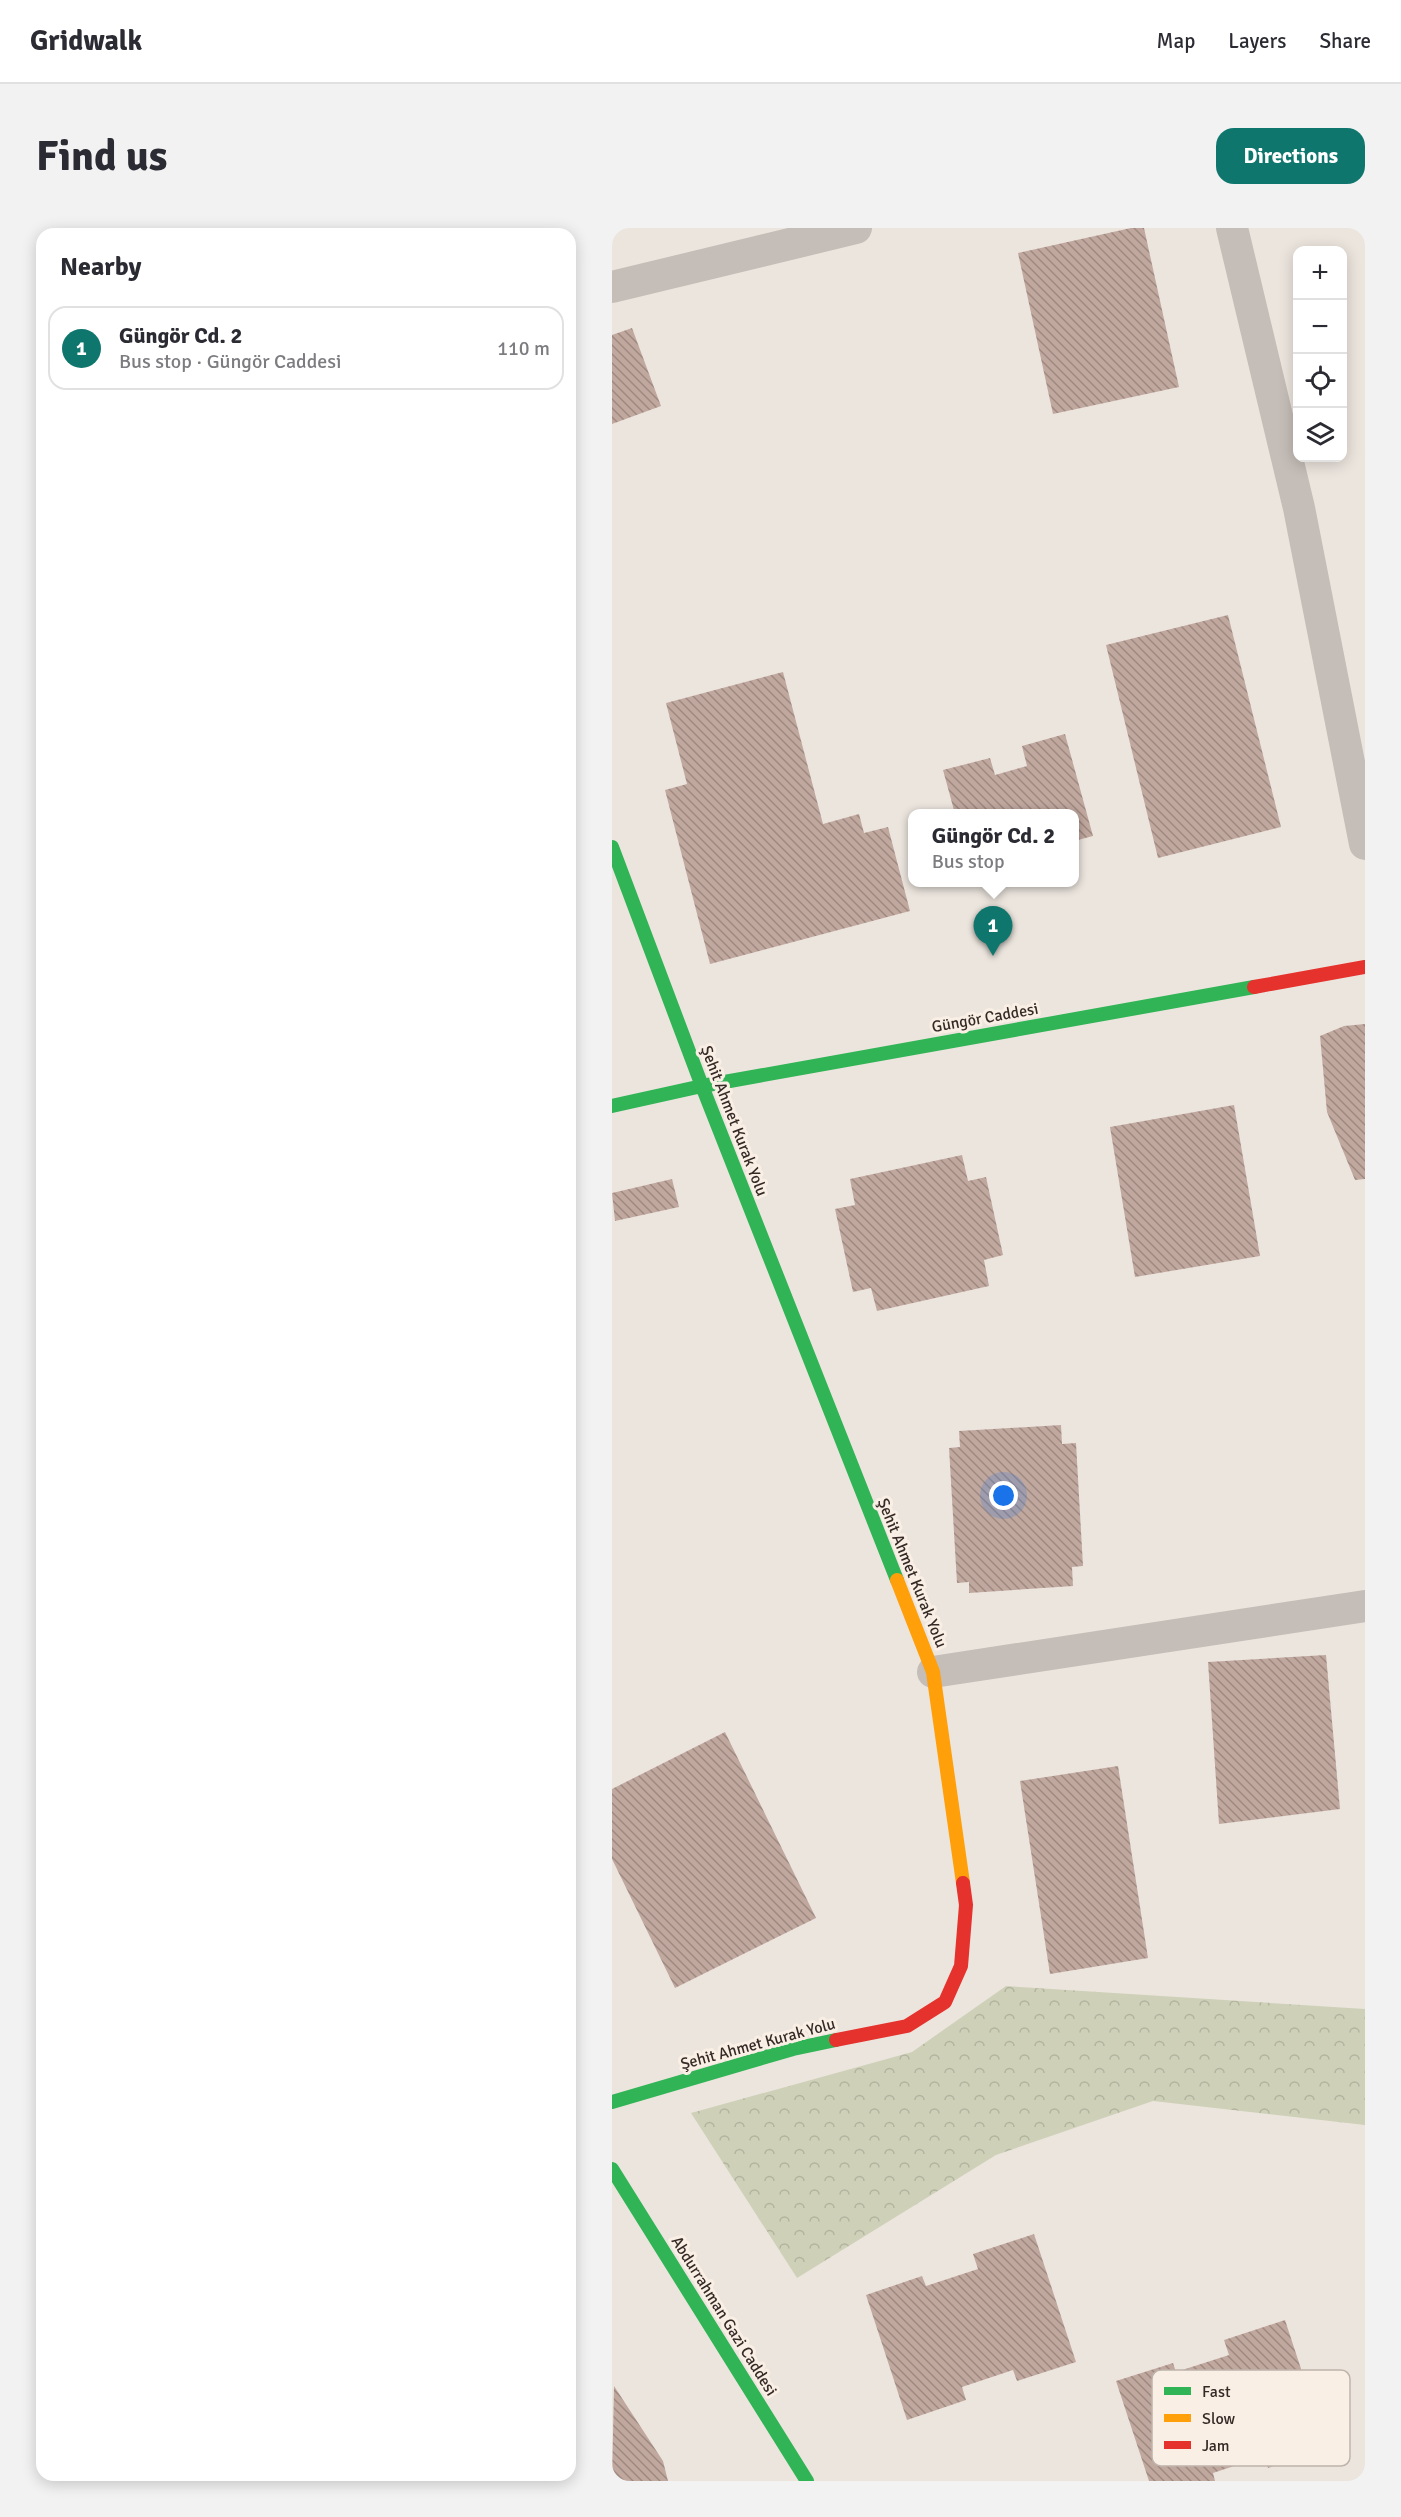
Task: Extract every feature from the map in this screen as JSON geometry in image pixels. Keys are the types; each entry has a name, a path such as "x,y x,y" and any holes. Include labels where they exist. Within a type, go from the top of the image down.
{"street":[{"path":"612,287 856,228"},
{"path":"1232,228 1299,508 1365,844"},
{"name":"Şehit Ahmet Kurak Yolu","path":"612,847 702,1086 933,1672 966,1905 961,1966 945,2002 907,2026 793,2049 612,2102"},
{"name":"Güngör Caddesi","path":"612,1106 702,1086 1365,967"},
{"path":"933,1672 1365,1606"},
{"name":"Abdurrahman Gazi Caddesi","path":"612,2169 807,2481"}],"green space":[{"path":"1006,1986 1365,2009 1365,2125 1153,2101 996,2155 797,2278 691,2113 912,2052"}],"building":[{"path":"1131,228 1144,228 1179,387 1053,414 1018,253"},
{"path":"632,328 661,406 612,424 612,335"},
{"path":"1228,615 1281,827 1158,858 1106,645"},
{"path":"783,672 823,824 859,814 864,833 888,827 910,911 710,964 665,790 687,784 666,703"},
{"path":"1065,734 1093,836 1079,840 1079,809 954,809 943,770 990,758 995,775 1027,766 1022,746"},
{"path":"1365,1024 1365,1179 1355,1180 1327,1112 1320,1036 1344,1026"},
{"path":"1234,1105 1260,1256 1135,1277 1110,1127"},
{"path":"962,1155 968,1181 986,1177 1003,1255 984,1260 989,1286 877,1311 871,1288 853,1292 835,1209 855,1205 850,1179"},
{"path":"672,1179 679,1207 615,1221 612,1193"},
{"path":"1061,1425 1062,1444 1076,1443 1083,1566 1072,1567 1073,1586 969,1593 969,1582 957,1583 949,1448 960,1447 959,1431"},
{"path":"1326,1655 1340,1809 1219,1824 1208,1662"},
{"path":"725,1732 816,1918 675,1988 612,1859 612,1789"},
{"path":"1118,1766 1148,1958 1050,1974 1020,1781"},
{"path":"1034,2234 1076,2362 1017,2381 1013,2370 962,2387 966,2400 907,2420 866,2295 922,2276 926,2286 978,2269 973,2254"},
{"path":"1285,2320 1301,2370 1182,2370 1229,2355 1224,2340"},
{"path":"1173,2363 1175,2370 1152,2370 1152,2466 1234,2466 1213,2473 1215,2481 1149,2481 1116,2381"},
{"path":"614,2386 663,2461 668,2481 612,2481"}],"traffic: fast":[{"path":"612,847 702,1086 897,1580"},
{"path":"612,1106 702,1086 1254,987"},
{"path":"612,2102 793,2049 836,2040"},
{"path":"612,2169 807,2481"}],"traffic: slow":[{"path":"897,1580 933,1672 963,1883"}],"traffic: jam":[{"path":"1254,987 1365,967"},
{"path":"836,2040 907,2026 945,2002 961,1966 966,1905 963,1883"}],"place":[{"name":"Güngör Cd. 2","path":"993,956"}]}
